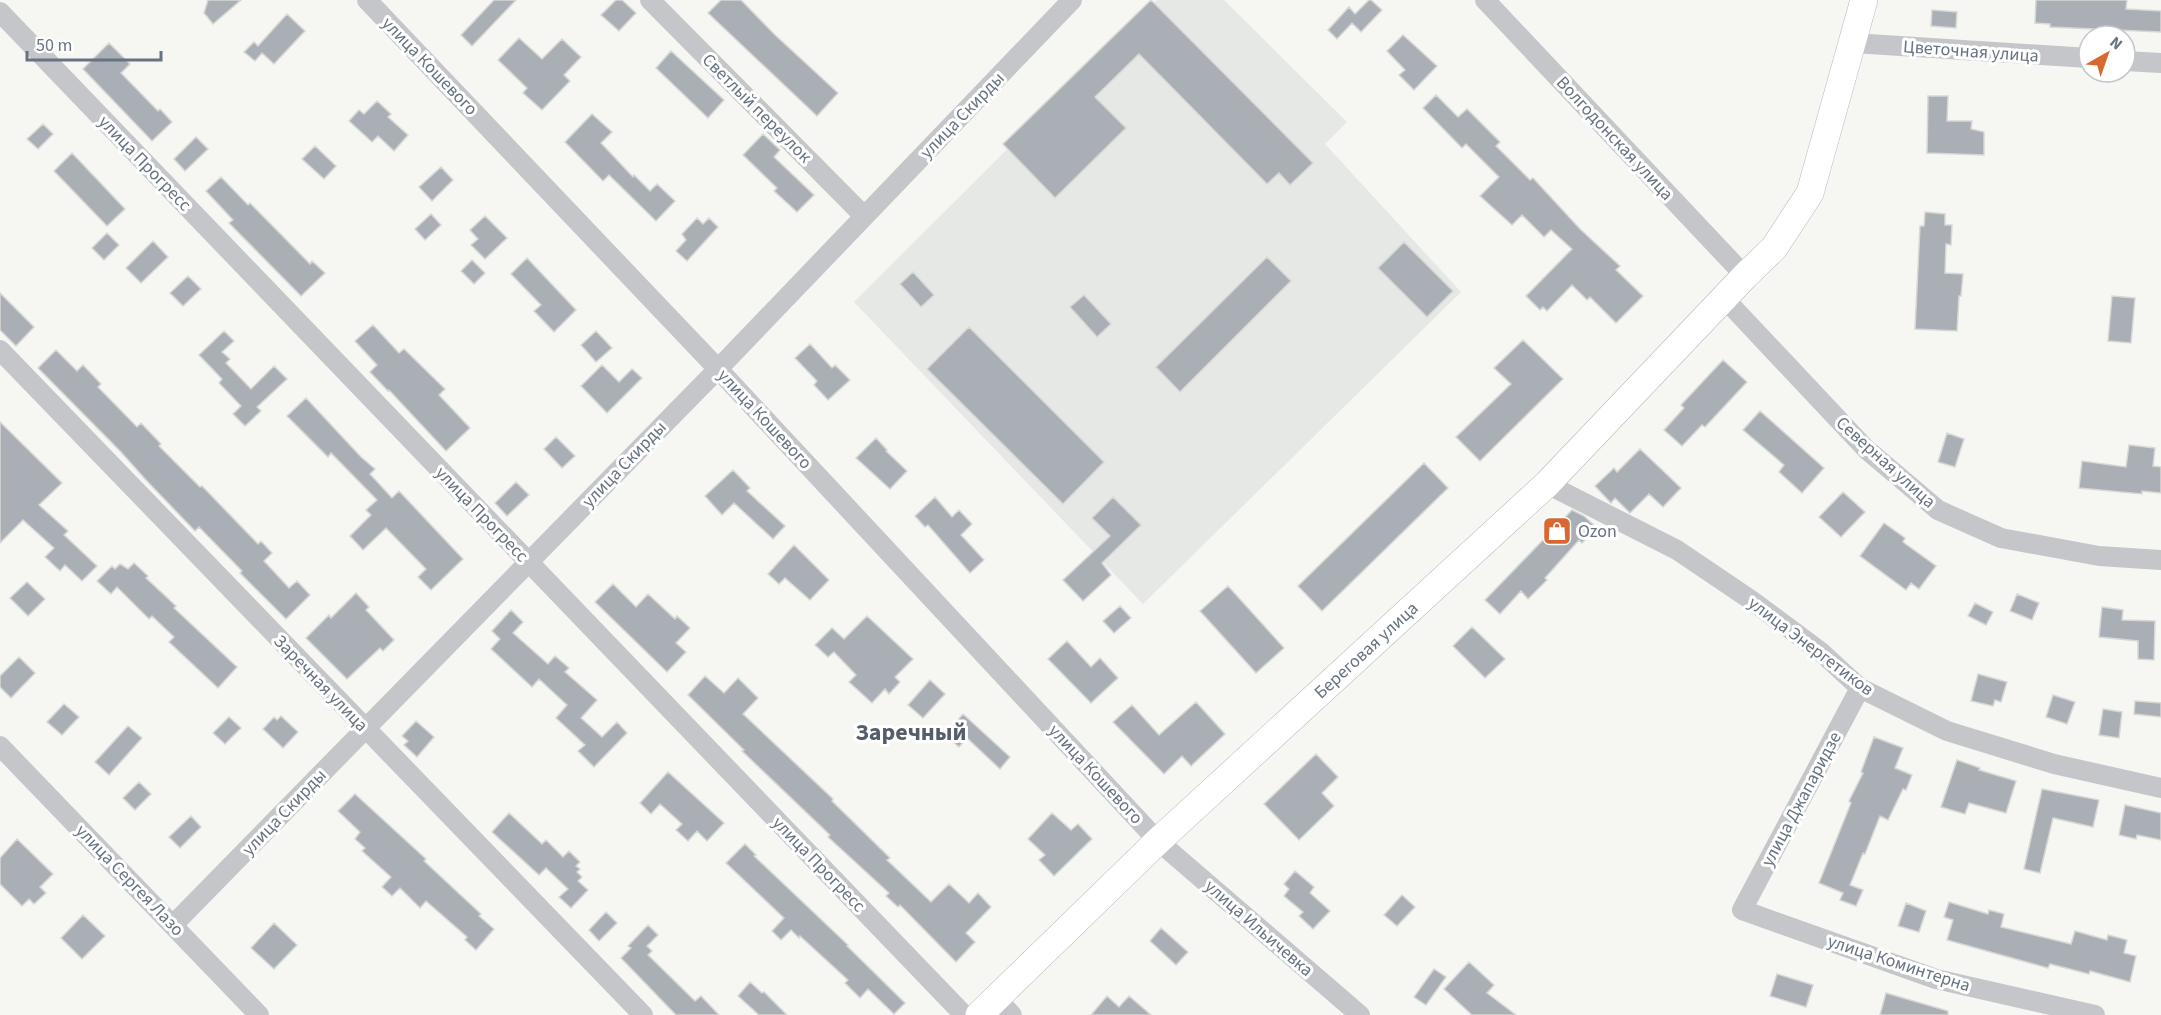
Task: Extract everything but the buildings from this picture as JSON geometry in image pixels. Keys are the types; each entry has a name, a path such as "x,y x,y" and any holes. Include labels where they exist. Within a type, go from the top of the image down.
{"main road":[{"name":"Береговая улица","path":"996,1010 1158,841 1547,484 1774,248 1810,193 1864,0"}],"street":[{"name":"улица Кошевого","path":"367,0 718,369 1158,841"},
{"name":"Светлый переулок","path":"650,0 864,216"},
{"name":"улица Скирды","path":"173,925 718,369 1072,0"},
{"name":"Волгодонская улица","path":"1485,0 1745,276"},
{"name":"улица Прогресс","path":"0,12 964,1015"},
{"name":"Цветочная улица","path":"1852,43 2077,57"},
{"path":"2137,62 2161,63"},
{"name":"Северная улица","path":"1724,298 1866,449 1938,510 2001,538 2099,556 2161,560"},
{"name":"Заречная улица","path":"0,350 643,1015"},
{"name":"улица Энергетиков","path":"1547,484 1677,550 1751,600 1821,652 1860,688 1947,731 2054,764 2161,788"},
{"name":"улица Джапаридзе","path":"1742,910 1860,688"},
{"name":"улица Сергея Лазо","path":"0,746 259,1015"},
{"name":"улица Ильичевка","path":"1158,841 1360,1015"},
{"name":"улица Коминтерна","path":"1742,910 1936,979 2095,1015"}],"shaded area":[{"path":"1157,0 1224,0 1347,122 1325,144 1461,292 1143,604 854,302"}],"place":[{"name":"Ozon","path":"1557,531"}],"district":[{"name":"Заречный","path":"911,732"}]}
